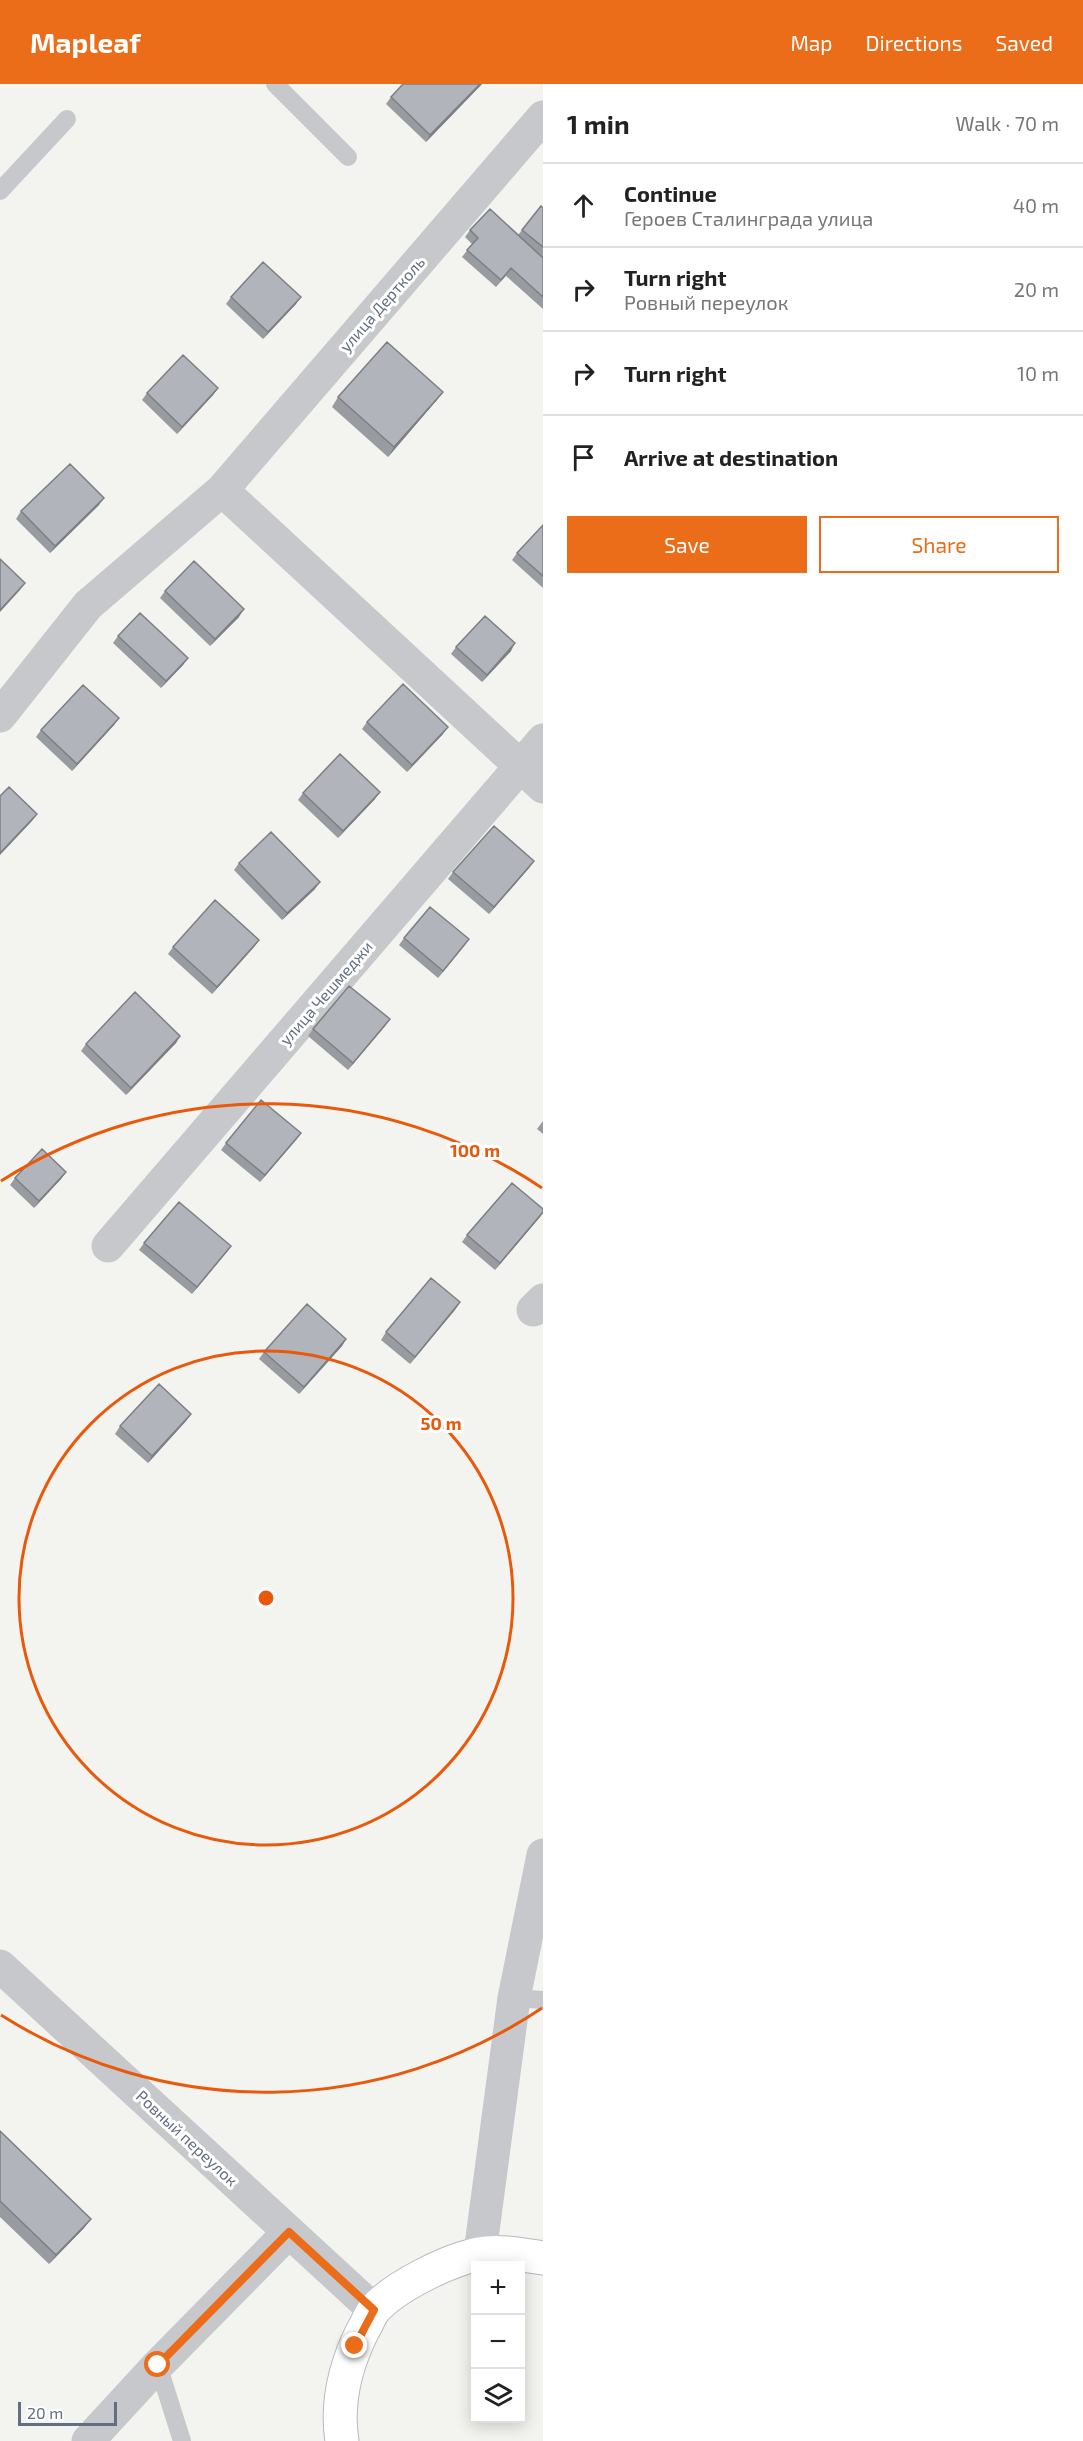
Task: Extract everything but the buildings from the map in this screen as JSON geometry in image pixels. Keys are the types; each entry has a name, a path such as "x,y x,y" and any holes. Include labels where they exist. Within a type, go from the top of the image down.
{"main road":[{"path":"342,2441 344,2379 355,2346 374,2310 406,2284 442,2266 480,2253 512,2253 543,2258"}],"street":[{"name":"улица Дертколь","path":"0,716 88,605 222,490 543,117"},
{"path":"222,490 532,777"},
{"name":"улица Чешмеджи","path":"108,1245 532,777 543,740"},
{"path":"480,2253 529,1999 543,1855"},
{"name":"Ровный переулок","path":"0,1966 374,2310"},
{"path":"88,2441 158,2365 289,2232"}],"lane":[{"path":"275,84 348,157"},
{"path":"0,191 67,119"},
{"path":"158,2365 182,2441"}],"route":[{"path":"158,2365 289,2232 374,2310 355,2346"}]}
